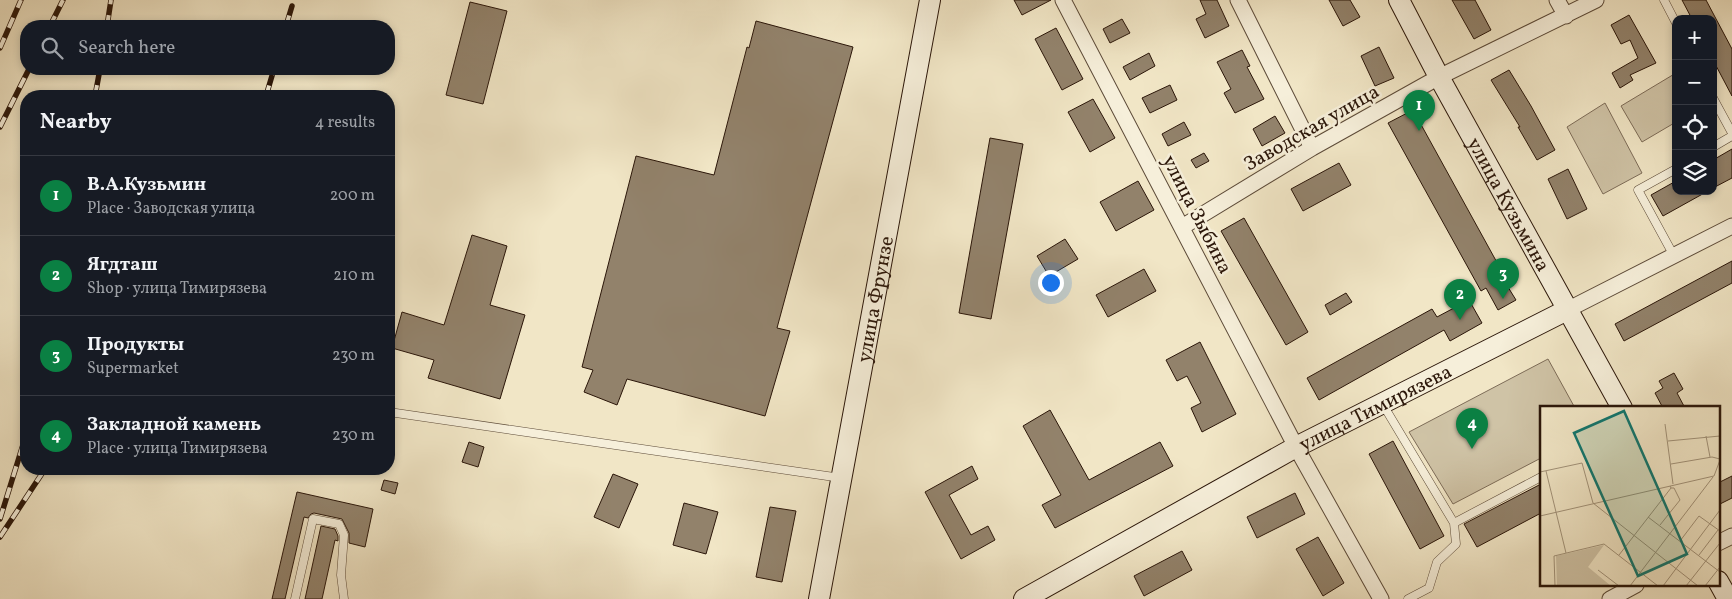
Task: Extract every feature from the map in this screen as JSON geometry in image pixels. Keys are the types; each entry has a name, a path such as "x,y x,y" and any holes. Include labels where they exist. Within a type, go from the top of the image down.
{"street":[{"name":"улица Фрунзе","path":"818,599 930,0"},
{"name":"улица Зыбина","path":"1064,0 1296,447 1381,599"},
{"path":"1238,0 1312,148"},
{"name":"улица Кузьмина","path":"1399,0 1439,77 1621,406"},
{"path":"1557,0 1566,16"},
{"name":"Заводская улица","path":"1182,226 1312,148 1439,77 1596,0"},
{"name":"улица Тимирязева","path":"1024,599 1296,447 1732,226"},
{"path":"1720,542 1732,536"},
{"path":"1720,585 1728,599"},
{"path":"1610,599 1634,586"}],"lane":[{"path":"1664,0 1672,15"},
{"path":"1717,105 1732,134 1717,144"},
{"path":"1672,171 1638,190 1674,256"},
{"path":"1382,404 1454,523 1456,544 1437,562 1429,588 1408,599"},
{"path":"395,413 841,478"},
{"path":"1454,523 1540,479"},
{"path":"295,599 313,519 340,524 344,535 341,575 344,599"}],"shaded area":[{"path":"1672,75 1672,124 1642,142 1621,106"},
{"path":"1605,103 1642,173 1603,194 1567,127"},
{"path":"1548,359 1574,406 1540,406 1540,459 1453,504 1409,432"}],"building":[{"path":"1014,0 1051,0 1022,15"},
{"path":"1200,0 1217,0 1229,26 1205,38 1196,19 1206,14"},
{"path":"1329,0 1350,0 1360,17 1343,26"},
{"path":"1452,0 1475,0 1491,30 1474,39"},
{"path":"1682,0 1706,0 1714,15 1690,15"},
{"path":"470,2 507,11 483,104 446,95"},
{"path":"1629,15 1656,63 1630,75 1633,80 1620,88 1612,73 1638,58 1630,40 1621,44 1611,25"},
{"path":"1122,19 1130,33 1110,43 1103,29"},
{"path":"756,21 853,47 777,328 790,331 765,416 627,379 617,405 584,392 593,370 582,367 636,156 714,175 747,47 749,48"},
{"path":"1717,21 1732,49 1732,96 1717,68"},
{"path":"1056,28 1083,79 1062,90 1035,39"},
{"path":"1379,47 1394,78 1375,86 1361,56"},
{"path":"1242,50 1250,66 1247,67 1264,99 1235,113 1224,93 1231,89 1217,62"},
{"path":"1149,53 1155,66 1130,80 1123,67"},
{"path":"1509,70 1555,150 1537,160 1518,127 1520,127 1491,80"},
{"path":"1170,85 1177,100 1150,113 1142,98"},
{"path":"1093,99 1115,138 1090,152 1068,112"},
{"path":"1413,110 1516,300 1498,310 1486,288 1481,291 1388,123"},
{"path":"1275,116 1285,133 1262,146 1253,129"},
{"path":"1184,122 1191,135 1168,146 1162,134"},
{"path":"990,138 1023,144 991,319 959,313"},
{"path":"1732,149 1732,178 1717,186 1717,158"},
{"path":"1204,153 1209,161 1196,168 1191,160"},
{"path":"1339,163 1351,185 1303,211 1291,189"},
{"path":"1568,169 1587,209 1567,219 1548,179"},
{"path":"1138,181 1154,210 1116,231 1100,202"},
{"path":"1672,183 1672,195 1701,195 1663,216 1651,195"},
{"path":"1244,218 1308,332 1286,345 1221,231"},
{"path":"472,235 507,246 490,305 525,315 500,399 428,378 434,360 395,349 395,337 402,312 444,325"},
{"path":"1065,239 1078,259 1049,276 1037,256"},
{"path":"1732,261 1732,283 1624,341 1615,324"},
{"path":"1144,269 1156,291 1108,317 1096,295"},
{"path":"1346,293 1352,302 1330,315 1325,305"},
{"path":"1469,300 1482,323 1450,341 1444,330 1319,400 1307,378 1432,309 1437,317"},
{"path":"1200,342 1236,414 1202,432 1191,408 1201,403 1187,376 1177,381 1166,360"},
{"path":"1674,373 1683,389 1677,393 1684,406 1662,406 1655,393 1663,388 1659,381"},
{"path":"1050,410 1089,480 1160,442 1173,466 1055,528 1042,505 1061,495 1023,426"},
{"path":"1393,441 1444,536 1420,549 1369,454"},
{"path":"469,442 484,447 478,467 462,462"},
{"path":"972,466 978,479 949,495 971,535 988,526 995,540 961,559 925,492"},
{"path":"613,474 638,484 619,528 594,517"},
{"path":"1732,476 1732,498 1720,504 1720,482"},
{"path":"384,480 398,483 395,494 381,490"},
{"path":"1540,485 1540,514 1477,547 1464,524"},
{"path":"297,492 373,509 365,547 349,543 349,533 342,519 314,513 308,518 304,517 285,599 272,599"},
{"path":"1295,493 1305,514 1257,538 1247,517"},
{"path":"684,503 718,512 706,554 673,545"},
{"path":"770,507 796,511 782,582 756,577"},
{"path":"321,526 335,529 338,541 335,540 322,599 305,599"},
{"path":"1318,537 1344,583 1323,596 1296,549"},
{"path":"1182,551 1192,570 1144,596 1134,576"}],"railway":[{"path":"0,48 21,0"},
{"path":"53,20 63,0"},
{"path":"108,20 111,0"},
{"path":"288,20 292,6"},
{"path":"0,127 26,75"},
{"path":"96,90 99,75"},
{"path":"268,90 272,75"},
{"path":"0,519 20,454"},
{"path":"0,537 41,475"}],"place":[{"name":"В.А.Кузьмин","path":"1419,131"},
{"name":"Продукты","path":"1503,299"},
{"name":"Ягдташ","path":"1460,320"},
{"name":"Закладной камень","path":"1472,449"}]}
